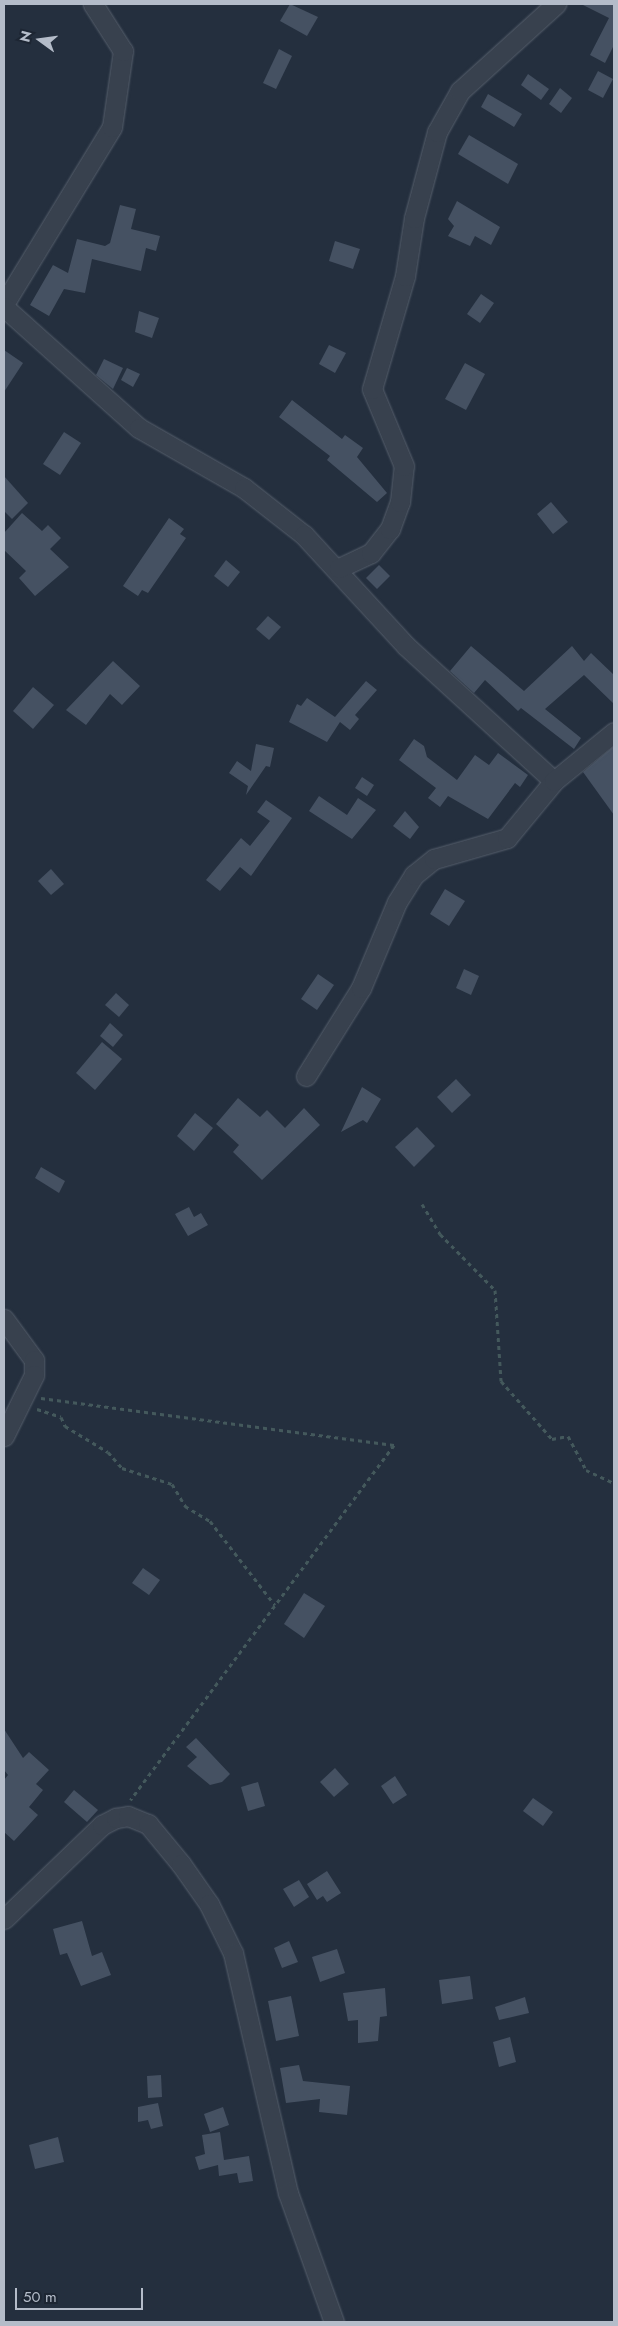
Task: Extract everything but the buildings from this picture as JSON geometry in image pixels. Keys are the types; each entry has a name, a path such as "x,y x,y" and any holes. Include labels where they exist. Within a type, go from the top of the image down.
{"street":[{"path":"4,304 112,127 123,51 93,4"},
{"path":"339,568 371,553 390,529 400,502 404,466 372,389 405,276 414,218 437,132 460,90 556,4"},
{"path":"4,308 139,428 244,488 339,568 406,646 554,781"},
{"path":"306,1076 361,988 397,902 414,875 434,859 507,838 554,781 614,732"},
{"path":"4,1319 34,1360 27,1396 4,1436"},
{"path":"4,1919 102,1825 116,1818 128,1816 148,1824 209,1904 233,1953 288,2193 334,2322"}],"path":[{"path":"422,1204 440,1234 495,1290 501,1381 552,1439 568,1436 586,1470 614,1483"},
{"path":"27,1396 32,1408 61,1417 70,1430 108,1452 122,1468 172,1484 185,1506 210,1521 275,1605"},
{"path":"27,1396 394,1445 116,1818"}]}
